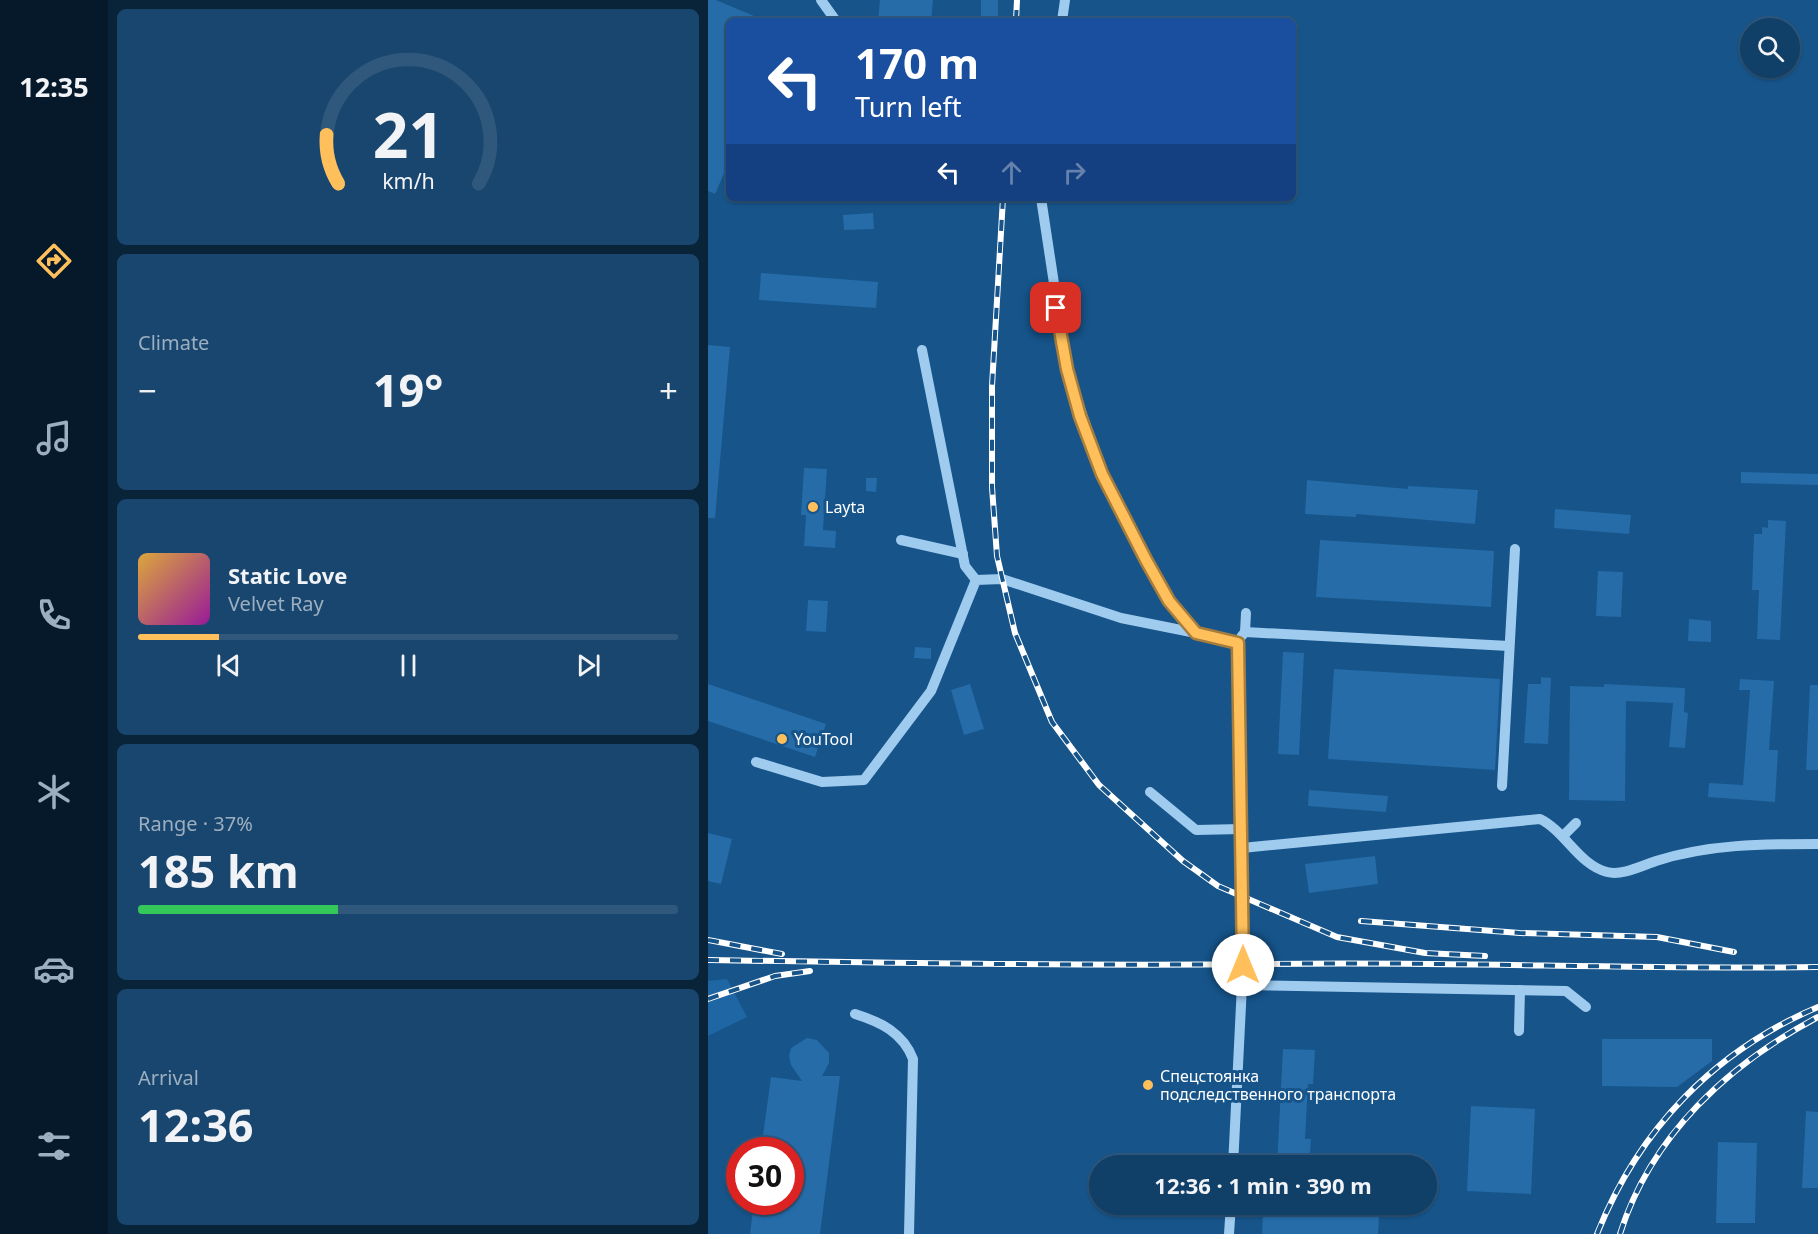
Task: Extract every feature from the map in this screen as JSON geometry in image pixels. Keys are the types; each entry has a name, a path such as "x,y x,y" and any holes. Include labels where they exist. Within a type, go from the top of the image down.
{"street":[{"path":"821,0 834,18"},
{"path":"1062,18 1065,0"},
{"path":"1041,201 1067,369 1080,416 1102,474 1146,560 1169,601 1196,633"},
{"path":"922,350 965,566 976,579 1002,579 1121,618 1238,643"},
{"path":"901,540 963,554"},
{"path":"1502,786 1515,549"},
{"path":"756,762 822,782 864,780 931,691 976,579"},
{"path":"1234,1155 1247,886 1242,848 1238,643 1245,632 1246,613"},
{"path":"1245,632 1509,646"},
{"path":"1149,792 1196,830 1242,829"},
{"path":"1242,848 1540,819 1551,824 1588,861 1610,873 1626,871 1685,852 1713,847 1742,844 1818,844"},
{"path":"1563,836 1576,823"},
{"path":"1243,985 1566,991 1586,1007"},
{"path":"1519,1031 1520,990"},
{"path":"855,1014 877,1021 895,1032 908,1047 913,1059 909,1234"},
{"path":"1229,1234 1230,1215"}],"shaded area":[{"path":"727,979 747,1017 708,1036 708,981"}],"building":[{"path":"708,0 716,0 759,18 726,18 726,169 715,194 708,191"},
{"path":"880,0 933,0 931,18 878,18"},
{"path":"981,0 998,0 998,18 981,18"},
{"path":"873,213 874,229 844,230 843,215"},
{"path":"761,273 878,282 876,308 759,300"},
{"path":"708,345 730,347 715,518 708,518"},
{"path":"804,468 827,469 823,530 836,531 835,548 804,546 806,515 801,515"},
{"path":"1741,472 1818,474 1818,485 1741,483"},
{"path":"866,478 877,478 876,492 866,491"},
{"path":"1307,480 1408,489 1408,486 1478,490 1475,524 1356,514 1356,517 1305,514"},
{"path":"1555,509 1631,515 1629,534 1554,528"},
{"path":"1768,520 1786,521 1780,640 1757,639 1759,590 1752,590 1754,534 1762,534 1762,527 1768,528"},
{"path":"1320,540 1494,551 1491,607 1316,597"},
{"path":"1598,571 1623,572 1621,617 1596,616"},
{"path":"808,600 828,601 826,632 806,631"},
{"path":"1689,619 1711,621 1711,642 1688,641"},
{"path":"915,647 931,648 931,659 914,658"},
{"path":"1283,652 1304,653 1299,755 1278,754"},
{"path":"1334,669 1500,679 1495,770 1328,759"},
{"path":"1541,677 1551,678 1548,744 1524,743 1528,684 1541,684"},
{"path":"1740,679 1774,681 1769,750 1778,750 1775,802 1708,797 1709,783 1743,785 1750,690 1739,690"},
{"path":"708,684 826,724 815,757 708,721"},
{"path":"970,684 984,729 964,735 951,690"},
{"path":"1604,684 1685,688 1684,712 1688,713 1685,748 1669,747 1673,703 1626,701 1625,801 1569,800 1570,686 1604,687"},
{"path":"1810,685 1818,685 1818,770 1806,770"},
{"path":"1309,790 1388,796 1386,812 1308,806"},
{"path":"708,833 732,839 721,884 708,881"},
{"path":"1375,856 1378,884 1309,893 1305,864"},
{"path":"807,1038 817,1040 829,1053 829,1063 822,1076 840,1076 820,1234 750,1234 752,1215 804,1215 804,1137 763,1137 771,1077 802,1081 791,1065 789,1056 791,1048"},
{"path":"1602,1039 1712,1039 1712,1061 1677,1087 1602,1086"},
{"path":"1283,1049 1315,1050 1313,1084 1308,1084 1305,1139 1311,1139 1310,1155 1278,1155"},
{"path":"1471,1106 1535,1109 1531,1194 1467,1191"},
{"path":"1806,1111 1818,1112 1818,1188 1802,1188"},
{"path":"1718,1142 1757,1143 1755,1223 1716,1223"},
{"path":"1263,1215 1379,1217 1378,1234 1262,1234"}],"railway":[{"path":"1016,18 1017,0"},
{"path":"1003,201 992,386 992,487 997,556 1015,633 1052,722 1099,785 1183,861 1218,886 1337,937 1425,953 1485,956"},
{"path":"1361,921 1520,933 1657,937 1734,952"},
{"path":"708,940 782,954"},
{"path":"708,960 1818,967"},
{"path":"708,999 775,976 810,971"},
{"path":"1597,1234 1614,1196 1635,1160 1684,1098 1713,1070 1746,1046 1780,1025 1818,1007"},
{"path":"1620,1234 1634,1198 1652,1165 1673,1134 1697,1106 1724,1080 1754,1057 1818,1017"}],"place":[{"name":"Layta","path":"813,507"},
{"name":"YouTool","path":"782,739"},
{"name":"Спецстоянка подследственного транспорта","path":"1148,1085"}],"route":[{"path":"1056,308 1067,369 1080,416 1102,474 1146,560 1169,601 1196,633 1238,643 1243,965"}]}
